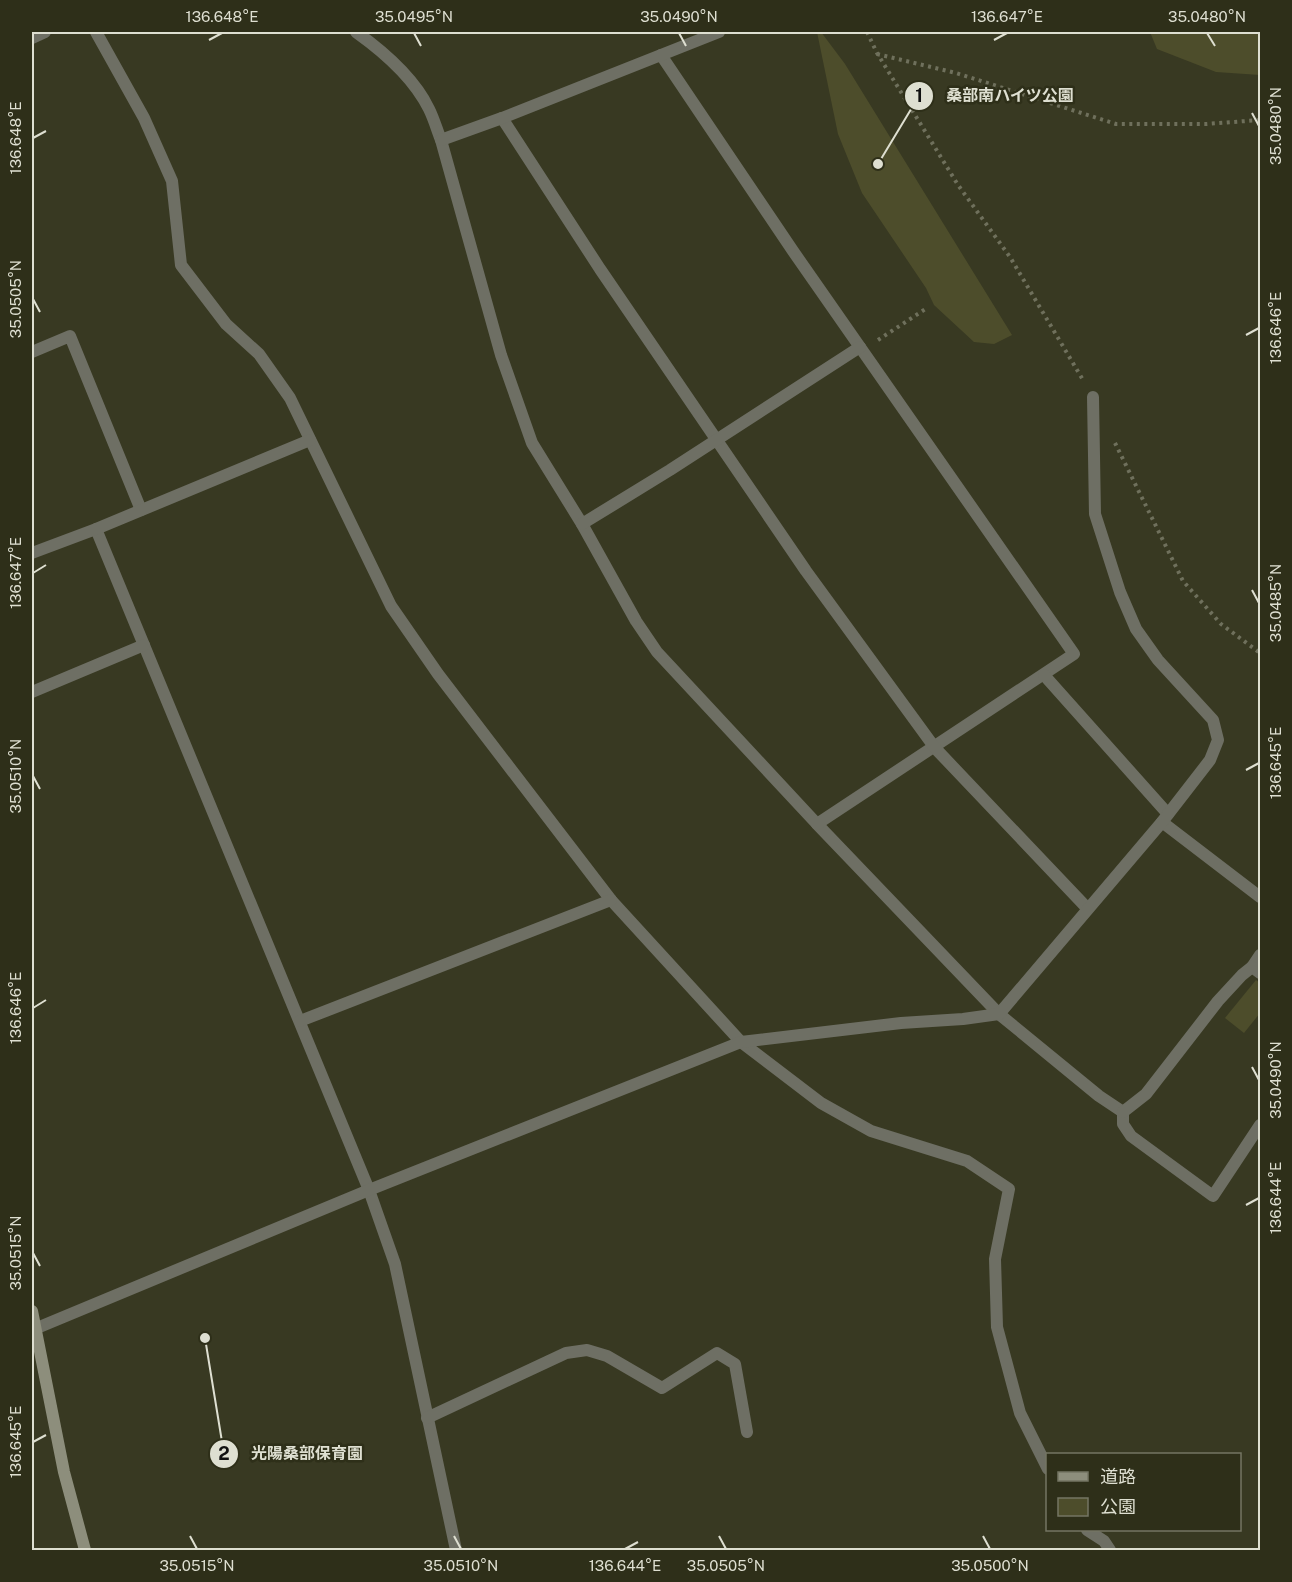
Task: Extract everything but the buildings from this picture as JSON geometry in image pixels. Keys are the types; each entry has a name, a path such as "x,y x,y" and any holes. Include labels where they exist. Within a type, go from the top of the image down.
{"street":[{"path":"32,38 45,32"},
{"path":"96,32 144,118 172,182 181,265 226,324 259,354 290,398 392,606 438,674 611,900 741,1042 821,1102 871,1131 967,1161 1009,1190 995,1259 997,1327 1020,1413 1046,1467"},
{"path":"356,32 375,45 412,82 429,109 441,140 501,355 532,443 582,524 636,621 657,652 817,824 999,1014 1099,1096 1123,1112"},
{"path":"441,140 719,32"},
{"path":"661,55 861,349 1074,654 817,824"},
{"path":"502,118 600,268 806,571 935,748 1087,908"},
{"path":"32,352 70,336 141,510"},
{"path":"582,524 861,349"},
{"path":"37,1328 369,1190 741,1042 999,1014 1165,818 1210,760 1218,740 1213,720 1158,660 1136,629 1120,592 1095,514 1093,397"},
{"path":"32,553 96,529 310,440"},
{"path":"96,529 369,1190 395,1264 456,1551"},
{"path":"32,692 144,645"},
{"path":"1044,675 1165,818 1260,897"},
{"path":"300,1022 611,900"},
{"path":"1123,1112 1146,1094 1218,1001 1242,975 1256,970 1260,955"},
{"path":"1123,1112 1123,1124 1131,1136 1213,1196 1260,1125"},
{"path":"32,1311 64,1472 84,1550"},
{"path":"427,1418 567,1353 587,1350 607,1356 662,1388 717,1353 735,1364 747,1432"},
{"path":"1089,1531 1104,1541 1110,1551"}],"path":[{"path":"867,32 877,53 958,185 1010,257 1093,397"},
{"path":"877,53 956,73 1116,124 1206,124 1260,120"},
{"path":"861,349 927,308"},
{"path":"1113,438 1183,581 1221,624 1260,653"}],"green space":[{"path":"817,32 821,32 845,64 1012,335 994,344 974,342 934,305 926,288 862,193 838,134"},
{"path":"1150,32 1260,32 1260,75 1216,72 1157,49"},
{"path":"1256,980 1260,983 1260,1013 1244,1033 1225,1018"}],"place":[{"name":"桑部南ハイツ公園","path":"878,164"},
{"name":"光陽桑部保育園","path":"205,1338"}]}
